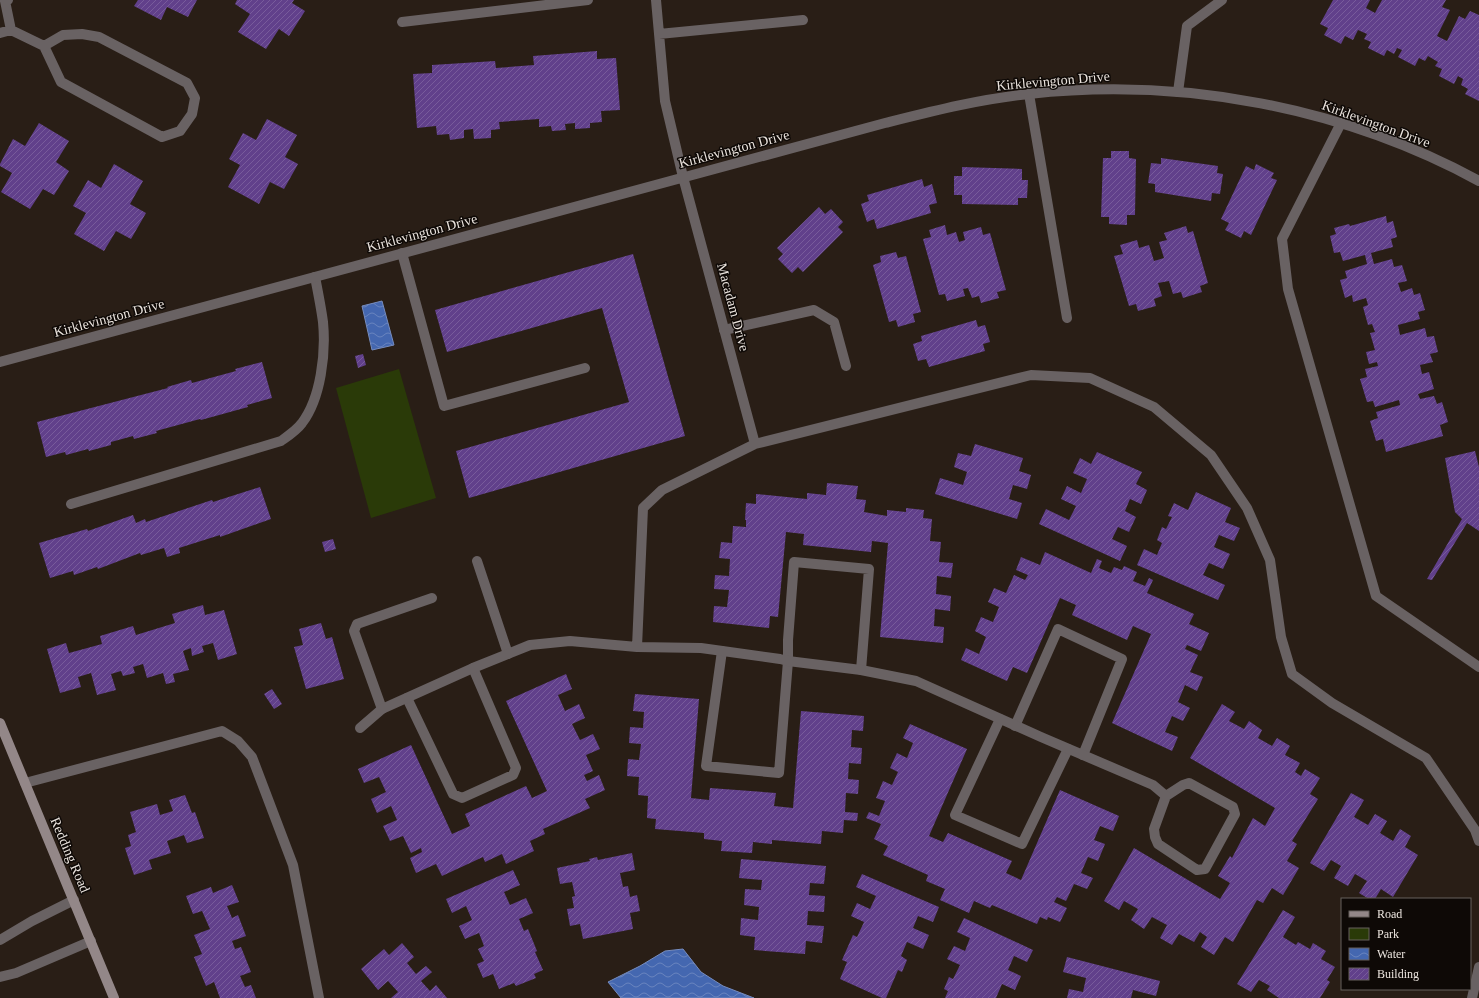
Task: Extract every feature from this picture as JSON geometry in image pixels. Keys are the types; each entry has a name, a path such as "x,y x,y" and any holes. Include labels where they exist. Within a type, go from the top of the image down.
{"street":[{"path":"402,22 588,0"},
{"name":"Macadam Drive","path":"656,0 665,101 755,444"},
{"path":"1178,92 1187,26 1222,0"},
{"path":"4,1 11,30"},
{"path":"659,34 803,20"},
{"path":"0,33 11,30 44,46 61,82 162,136 180,130 192,114 195,98 187,83 99,37 82,34 62,35 44,46"},
{"name":"Kirklevington Drive","path":"0,362 885,123 960,105 1029,94 1086,90 1150,90 1202,94 1258,103 1341,123 1400,144 1479,181"},
{"path":"1029,94 1067,318"},
{"path":"1341,123 1282,239 1288,290 1376,596 1479,667"},
{"path":"402,253 444,406 585,368"},
{"path":"71,504 281,441 302,424 313,405 323,357 323,323 315,277"},
{"path":"724,330 814,310 834,322 846,366"},
{"path":"637,647 643,508 662,490 755,444 1031,375 1090,378 1154,407 1211,455 1246,508 1270,560 1281,637 1292,674 1332,703 1426,758 1475,830 1479,841"},
{"path":"477,561 508,654"},
{"path":"722,651 706,766 779,773 794,562 869,569 861,670"},
{"path":"382,709 354,631 357,624 432,598"},
{"path":"1015,726 1058,629 1122,659 1083,755"},
{"path":"360,728 382,709 473,668 530,645 570,641 637,647 701,648 861,670 916,681 1015,726 1153,785 1166,796"},
{"path":"407,698 453,794 462,798 513,775 516,768 473,668"},
{"path":"1000,719 955,815 1022,844 1068,749"},
{"name":"Redding Road","path":"0,723 114,998"},
{"path":"25,783 222,731 238,741 252,758 293,865 319,998"},
{"path":"1189,783 1233,807 1235,814 1205,869 1197,870 1158,844 1154,829 1166,796 1183,784 1189,783"},
{"path":"0,940 32,921 74,900"},
{"path":"0,977 16,972 91,941"},
{"path":"1472,998 1479,967"}],"green space":[{"path":"399,369 436,498 371,518 336,388"}],"water":[{"path":"382,301 394,345 372,350 362,306"},
{"path":"683,949 701,972 723,986 754,998 621,998 608,982 640,966 665,951"}],"building":[{"path":"138,0 197,0 188,17 167,7 161,20 134,6"},
{"path":"237,0 294,0 292,3 305,11 289,36 279,29 266,49 238,32 250,14 235,4"},
{"path":"1333,0 1370,0 1366,8 1375,13 1382,0 1446,0 1442,7 1450,10 1437,36 1447,41 1459,16 1465,19 1470,11 1479,15 1479,101 1465,94 1468,89 1461,85 1463,79 1458,76 1454,84 1439,76 1442,69 1435,66 1438,62 1428,56 1425,61 1419,58 1415,66 1398,57 1402,50 1397,48 1394,54 1387,50 1384,56 1368,48 1371,42 1364,39 1367,34 1358,30 1353,40 1345,36 1341,44 1324,35 1328,28 1320,24"},
{"path":"597,51 597,59 616,58 620,110 601,111 602,122 590,123 590,128 575,129 575,123 565,124 566,130 552,131 551,126 539,127 539,119 499,122 500,129 491,130 491,138 474,139 473,129 464,130 464,138 450,140 449,134 437,135 436,126 417,128 413,74 432,73 432,65 495,61 496,68 534,65 533,56"},
{"path":"267,119 297,135 285,157 298,164 284,189 270,182 259,204 228,187 240,165 229,159 243,133 256,140"},
{"path":"39,123 69,141 56,162 69,171 54,195 43,189 30,209 1,192 12,173 0,166 0,164 13,139 25,146"},
{"path":"1111,151 1129,151 1129,158 1136,159 1135,215 1127,215 1127,225 1109,224 1109,217 1101,217 1103,158 1111,158"},
{"path":"1161,158 1218,166 1217,173 1223,174 1220,194 1212,193 1211,201 1155,192 1155,184 1148,183 1151,163 1161,164"},
{"path":"114,164 143,181 130,204 146,213 131,239 116,231 104,251 74,234 86,213 73,206 88,180 101,188"},
{"path":"1256,164 1274,173 1271,178 1277,180 1251,235 1244,231 1241,238 1225,230 1229,223 1221,219 1246,166 1254,170"},
{"path":"962,167 1022,169 1022,180 1028,180 1027,198 1018,198 1018,205 962,204 962,195 954,195 954,176 962,176"},
{"path":"922,179 924,187 932,184 937,203 929,205 931,213 877,229 874,219 867,222 861,204 869,201 867,195"},
{"path":"819,207 825,214 831,209 843,222 838,227 843,232 803,272 798,267 792,273 778,259 783,254 777,248"},
{"path":"1386,216 1387,223 1393,221 1397,237 1391,239 1393,247 1371,253 1374,264 1392,259 1394,267 1402,265 1407,281 1398,283 1401,292 1412,288 1414,295 1420,293 1425,310 1418,312 1420,319 1398,325 1400,335 1425,328 1427,337 1434,336 1438,352 1430,354 1433,362 1420,365 1422,374 1429,372 1434,389 1418,394 1420,399 1434,396 1437,404 1442,402 1448,422 1440,425 1443,436 1386,452 1383,439 1376,441 1370,421 1378,418 1376,412 1400,405 1399,400 1375,407 1373,401 1367,402 1360,379 1367,377 1365,369 1378,366 1377,362 1369,364 1366,352 1375,350 1370,333 1375,332 1372,324 1368,325 1363,307 1368,305 1366,298 1353,302 1352,295 1345,298 1340,280 1347,278 1345,271 1367,264 1365,255 1343,261 1340,252 1334,253 1330,236 1336,234 1334,228 1349,224 1350,226"},
{"path":"945,225 947,235 956,232 959,242 965,240 963,232 981,227 983,235 990,233 1006,290 997,292 999,298 981,303 979,296 972,298 968,288 963,289 965,296 947,301 945,294 939,295 923,239 931,237 929,230"},
{"path":"1186,226 1188,233 1193,231 1208,283 1200,286 1202,292 1183,298 1181,292 1173,294 1169,281 1158,283 1162,296 1154,299 1156,306 1138,311 1136,304 1129,306 1114,256 1123,254 1120,245 1137,240 1139,248 1149,245 1154,261 1164,258 1159,242 1167,240 1164,233"},
{"path":"896,252 898,258 906,256 921,312 913,314 915,322 898,327 896,320 889,322 873,265 881,262 880,256"},
{"path":"633,254 685,436 469,498 456,451 629,402 602,308 447,352 435,310"},
{"path":"976,320 978,327 985,325 990,342 983,344 985,351 929,367 926,359 918,361 913,344 922,341 921,336"},
{"path":"363,354 366,365 358,368 355,356"},
{"path":"262,362 272,398 247,405 248,407 156,431 157,433 134,439 133,436 111,442 111,445 89,451 88,449 66,455 65,452 46,457 37,422 168,388 167,387 191,380 192,383"},
{"path":"975,444 1023,458 1019,471 1031,475 1027,489 1013,485 1009,499 1022,503 1017,519 935,494 940,478 963,485 967,472 954,467 958,453 971,456"},
{"path":"1475,451 1479,467 1479,531 1467,523 1432,580 1427,579 1462,519 1455,512 1445,458"},
{"path":"1097,452 1142,472 1136,484 1147,490 1141,504 1130,499 1125,511 1136,517 1129,532 1118,527 1112,539 1127,546 1120,561 1039,524 1046,509 1069,520 1076,506 1061,499 1067,486 1081,493 1087,479 1073,473 1080,458 1091,464"},
{"path":"827,483 858,486 856,499 866,500 864,512 887,516 887,510 906,512 906,508 924,510 923,518 932,519 930,541 941,542 939,562 953,563 951,578 937,576 936,594 951,596 950,611 935,609 934,626 944,627 943,643 880,637 888,543 872,541 871,552 803,545 804,534 786,532 778,617 770,616 769,628 713,622 714,606 727,607 729,590 714,589 715,575 729,576 730,559 719,558 721,542 732,543 733,526 746,527 746,503 756,504 756,494 807,499 807,493 826,495"},
{"path":"260,487 271,519 220,537 220,535 179,548 180,553 167,557 164,548 141,555 140,553 98,569 97,567 74,575 73,571 50,578 39,543 87,529 88,531 133,515 136,523 145,519 146,522 212,500 213,502"},
{"path":"1196,492 1231,508 1225,522 1240,528 1234,541 1219,535 1214,547 1230,554 1223,569 1209,563 1203,575 1225,585 1218,600 1137,565 1144,549 1157,555 1162,543 1157,540 1162,527 1166,529 1172,517 1168,516 1174,503 1188,510"},
{"path":"333,539 336,549 325,552 322,542"},
{"path":"1045,552 1091,573 1097,559 1102,561 1099,568 1111,573 1114,567 1122,570 1124,566 1137,572 1133,581 1145,586 1149,578 1153,580 1147,593 1194,614 1189,624 1209,633 1201,651 1187,645 1185,649 1198,655 1190,672 1203,677 1197,691 1185,685 1178,702 1190,708 1183,721 1172,716 1165,732 1178,737 1172,751 1112,723 1151,634 1133,626 1127,640 1072,615 1076,605 1060,598 1027,673 1013,667 1007,681 961,660 966,648 979,654 986,637 975,631 981,617 993,622 999,607 988,602 994,588 1006,593 1014,575 1025,580 1028,575 1016,570 1021,557 1040,565"},
{"path":"203,605 205,615 224,610 237,654 218,660 213,643 202,646 204,652 192,656 191,648 183,651 189,670 173,674 175,682 166,684 163,673 147,678 143,664 133,667 135,673 123,676 121,671 111,674 116,690 97,695 91,673 78,677 81,687 60,693 47,649 66,643 69,653 102,644 100,636 133,626 136,635 175,623 172,614"},
{"path":"321,623 326,639 332,637 344,679 306,689 294,647 303,645 299,629"},
{"path":"566,674 572,689 558,695 565,711 579,704 585,718 572,724 580,740 593,734 600,749 586,755 593,771 584,775 587,781 599,775 605,790 585,799 590,808 543,829 545,834 530,841 534,851 506,864 502,854 485,862 483,857 442,876 436,864 416,873 410,858 422,852 421,848 411,853 403,836 390,841 383,826 397,820 391,806 377,813 371,799 386,792 379,777 364,783 358,769 411,745 452,834 470,826 465,814 526,786 532,798 547,791 506,701"},
{"path":"272,689 282,704 274,709 264,694"},
{"path":"635,694 699,699 691,798 709,800 710,788 776,793 774,806 793,808 801,711 864,716 863,731 852,730 851,747 862,748 861,764 849,763 848,779 859,780 858,794 846,793 845,812 858,813 857,821 844,820 843,833 822,831 821,844 772,840 772,844 753,842 752,853 721,851 722,841 704,839 704,833 655,829 656,819 647,818 648,796 638,795 639,777 627,776 628,759 639,760 641,744 629,743 630,727 643,728 644,712 633,711"},
{"path":"1222,704 1235,712 1229,721 1244,729 1249,721 1262,730 1258,738 1272,746 1277,738 1290,746 1285,755 1300,763 1295,772 1301,776 1305,769 1320,778 1310,794 1318,799 1292,841 1297,844 1287,861 1299,868 1283,895 1272,888 1263,903 1257,900 1233,942 1225,937 1214,955 1201,947 1207,937 1200,932 1194,942 1179,934 1172,945 1160,938 1167,925 1152,917 1144,929 1131,920 1138,909 1124,901 1119,910 1104,901 1134,848 1220,899 1230,883 1218,876 1230,856 1232,858 1253,818 1265,826 1275,808 1190,758"},
{"path":"910,724 967,749 929,836 943,842 948,833 1012,861 1006,873 1021,880 1060,790 1119,816 1113,831 1100,826 1094,840 1105,844 1098,861 1088,857 1081,873 1093,878 1087,889 1074,884 1066,901 1057,897 1054,902 1067,908 1060,922 1048,917 1047,920 1040,917 1037,924 992,905 990,908 974,901 969,913 940,900 945,889 926,881 928,875 883,855 888,846 874,839 881,824 866,818 869,812 879,816 885,801 876,798 883,781 892,785 898,772 890,768 897,753 907,758 913,743 903,738"},
{"path":"1351,793 1364,800 1354,817 1368,825 1375,814 1387,821 1380,833 1393,841 1400,829 1411,836 1405,847 1418,855 1393,897 1381,889 1376,898 1367,898 1359,893 1367,881 1355,874 1348,886 1334,878 1341,866 1331,860 1324,871 1310,863"},
{"path":"185,795 192,813 195,812 204,838 187,843 184,835 167,841 171,853 149,860 152,869 134,875 125,848 131,846 128,835 136,832 130,812 157,804 160,815 173,811 169,800"},
{"path":"632,853 635,870 620,873 623,887 628,886 630,897 637,895 640,911 630,913 633,929 583,939 580,924 570,926 567,909 574,908 572,897 575,896 572,882 560,884 557,868 590,861 589,859 597,857 598,860"},
{"path":"741,859 826,866 824,884 810,883 809,895 825,896 824,912 808,911 807,925 824,926 822,943 806,941 805,954 754,950 755,937 740,935 741,918 758,920 759,907 744,905 745,889 761,890 762,880 739,878"},
{"path":"513,870 520,885 504,892 510,905 526,898 533,913 519,919 524,931 528,929 537,951 535,952 543,970 534,974 536,978 516,986 514,983 499,989 493,974 483,978 477,964 484,961 478,949 484,946 479,933 465,939 459,926 472,920 466,906 452,913 446,899"},
{"path":"862,874 939,907 933,922 918,916 913,928 929,935 923,949 907,942 901,956 907,960 902,972 898,970 886,998 882,998 840,979 847,962 842,960 853,935 857,937 864,922 851,916 857,903 870,909 876,896 856,887"},
{"path":"232,885 239,902 227,906 232,918 238,915 246,936 232,941 235,949 241,947 251,972 240,976 245,987 251,985 256,998 220,998 214,982 206,986 194,957 202,954 194,935 210,929 202,911 193,914 186,896 211,887 213,893"},
{"path":"1283,910 1295,917 1283,937 1296,945 1298,942 1310,949 1313,943 1326,951 1321,959 1335,967 1327,980 1330,982 1320,998 1279,998 1267,990 1270,986 1259,980 1251,992 1237,984"},
{"path":"964,918 1033,950 1027,962 1014,956 1008,970 1021,976 1015,990 1002,984 996,998 945,998 948,991 944,989 949,977 953,979 960,965 947,959 954,946 965,951 970,938 957,932"},
{"path":"402,943 414,957 407,963 416,974 426,966 432,972 421,981 430,991 436,985 447,998 391,998 398,992 388,981 378,990 361,969 384,949 389,955"},
{"path":"1067,957 1160,981 1156,996 1133,990 1131,998 1067,998 1069,989 1083,992 1086,978 1063,972"}]}
